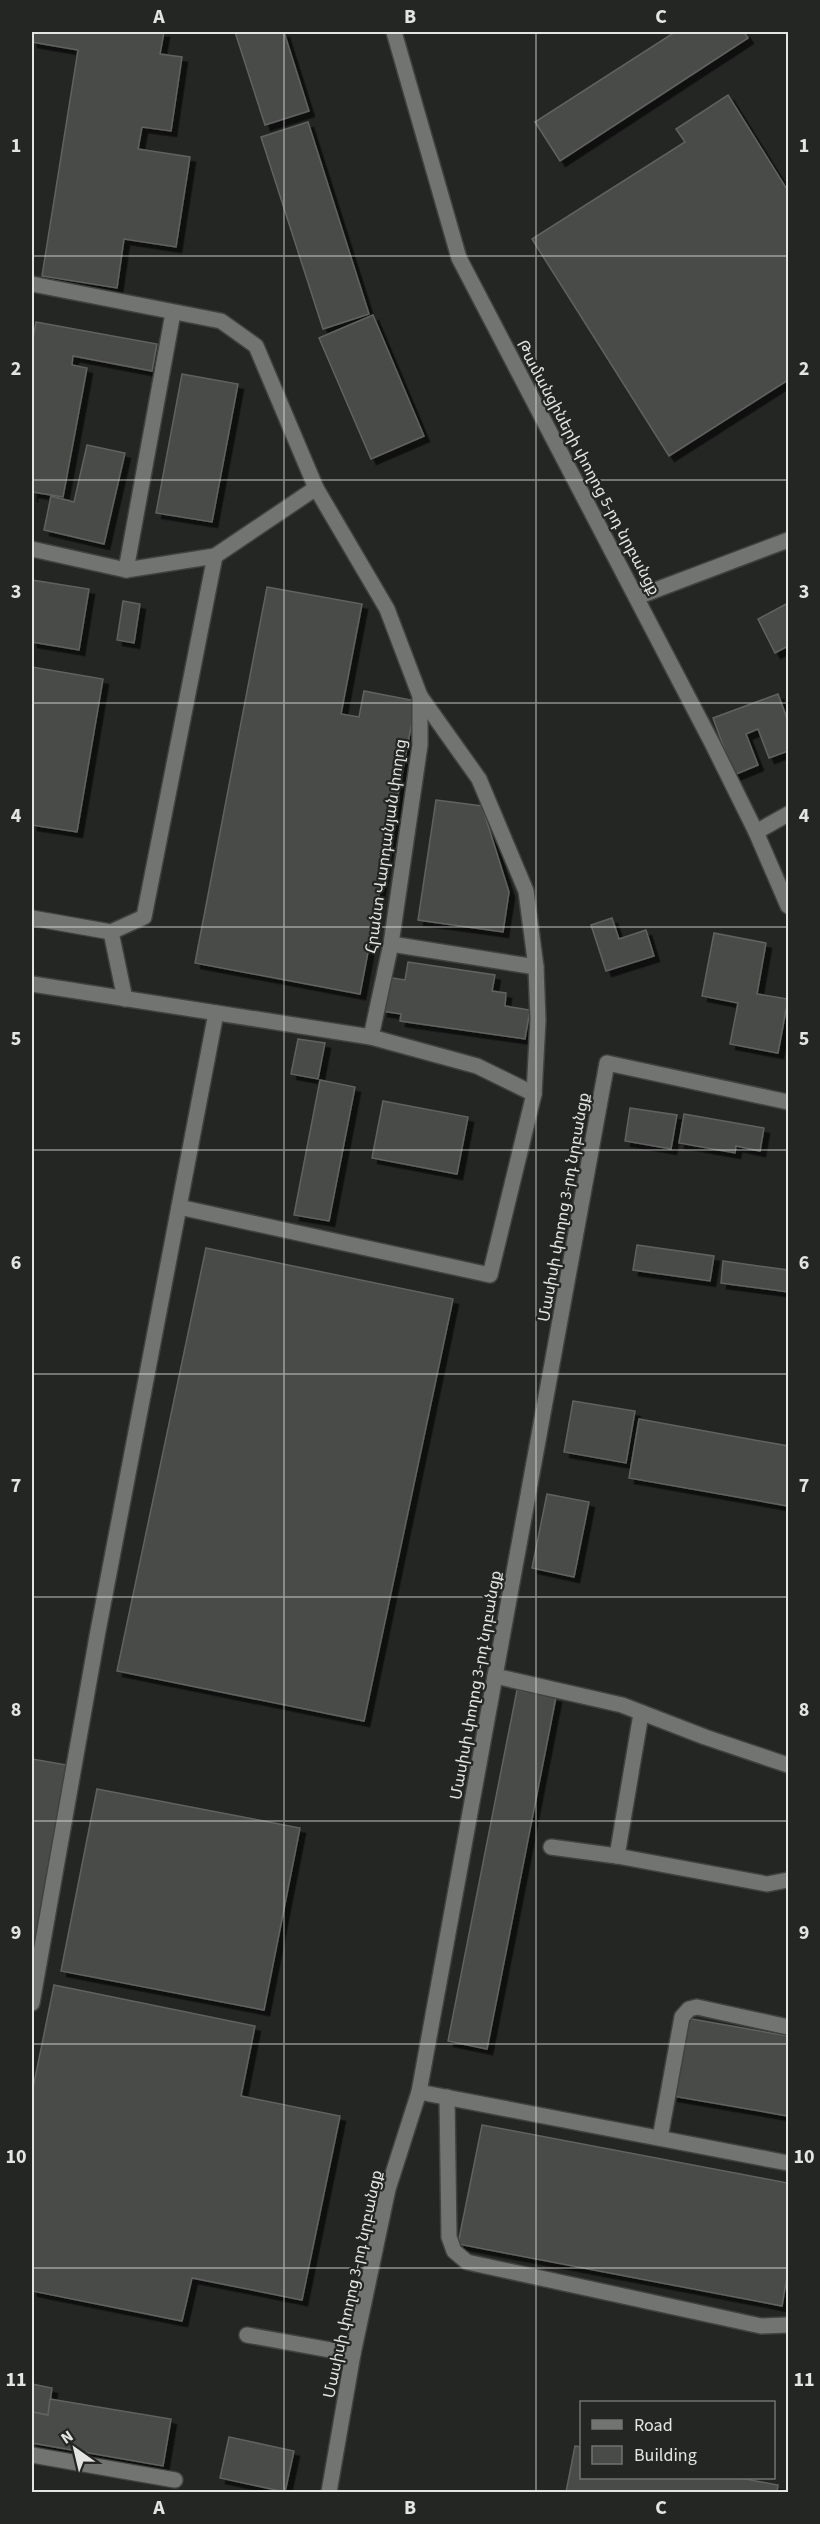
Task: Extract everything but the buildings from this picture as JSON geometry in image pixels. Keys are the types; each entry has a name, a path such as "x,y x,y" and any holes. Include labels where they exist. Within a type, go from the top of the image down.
{"street":[{"name":"Թամանցիների փողոց 5-րդ նրբանցք","path":"394,32 459,258 637,597 756,832 789,906"},
{"name":"Հրանտ Վարդանյան փողոց","path":"32,284 221,321 256,346 316,488 387,609 420,696 420,745 391,944 371,1037"},
{"path":"126,570 173,313"},
{"path":"32,549 126,570 215,556 316,488"},
{"path":"637,597 789,540"},
{"path":"32,918 111,932 144,917 215,556"},
{"path":"179,1208 490,1275 534,1094 538,1020 536,967 526,891 479,779 420,696"},
{"path":"756,832 789,814"},
{"path":"111,932 125,999"},
{"path":"391,944 536,967"},
{"path":"32,984 371,1037 477,1066 534,1094"},
{"path":"32,2003 98,1631 216,1013"},
{"name":"Մասիսի փողոց 3-րդ նրբանցք","path":"330,2493 353,2354 388,2188 419,2092 607,1063 789,1102"},
{"path":"495,1676 622,1705 641,1714 789,1765"},
{"path":"616,1856 641,1714"},
{"path":"551,1847 616,1856 767,1884 789,1880"},
{"path":"660,2138 682,2017 689,2009 697,2007 789,2027"},
{"path":"419,2092 789,2163"},
{"path":"447,2097 449,2237 454,2251 467,2262 761,2326 789,2325"},
{"path":"247,2335 353,2354"},
{"path":"32,2455 174,2480"}]}
